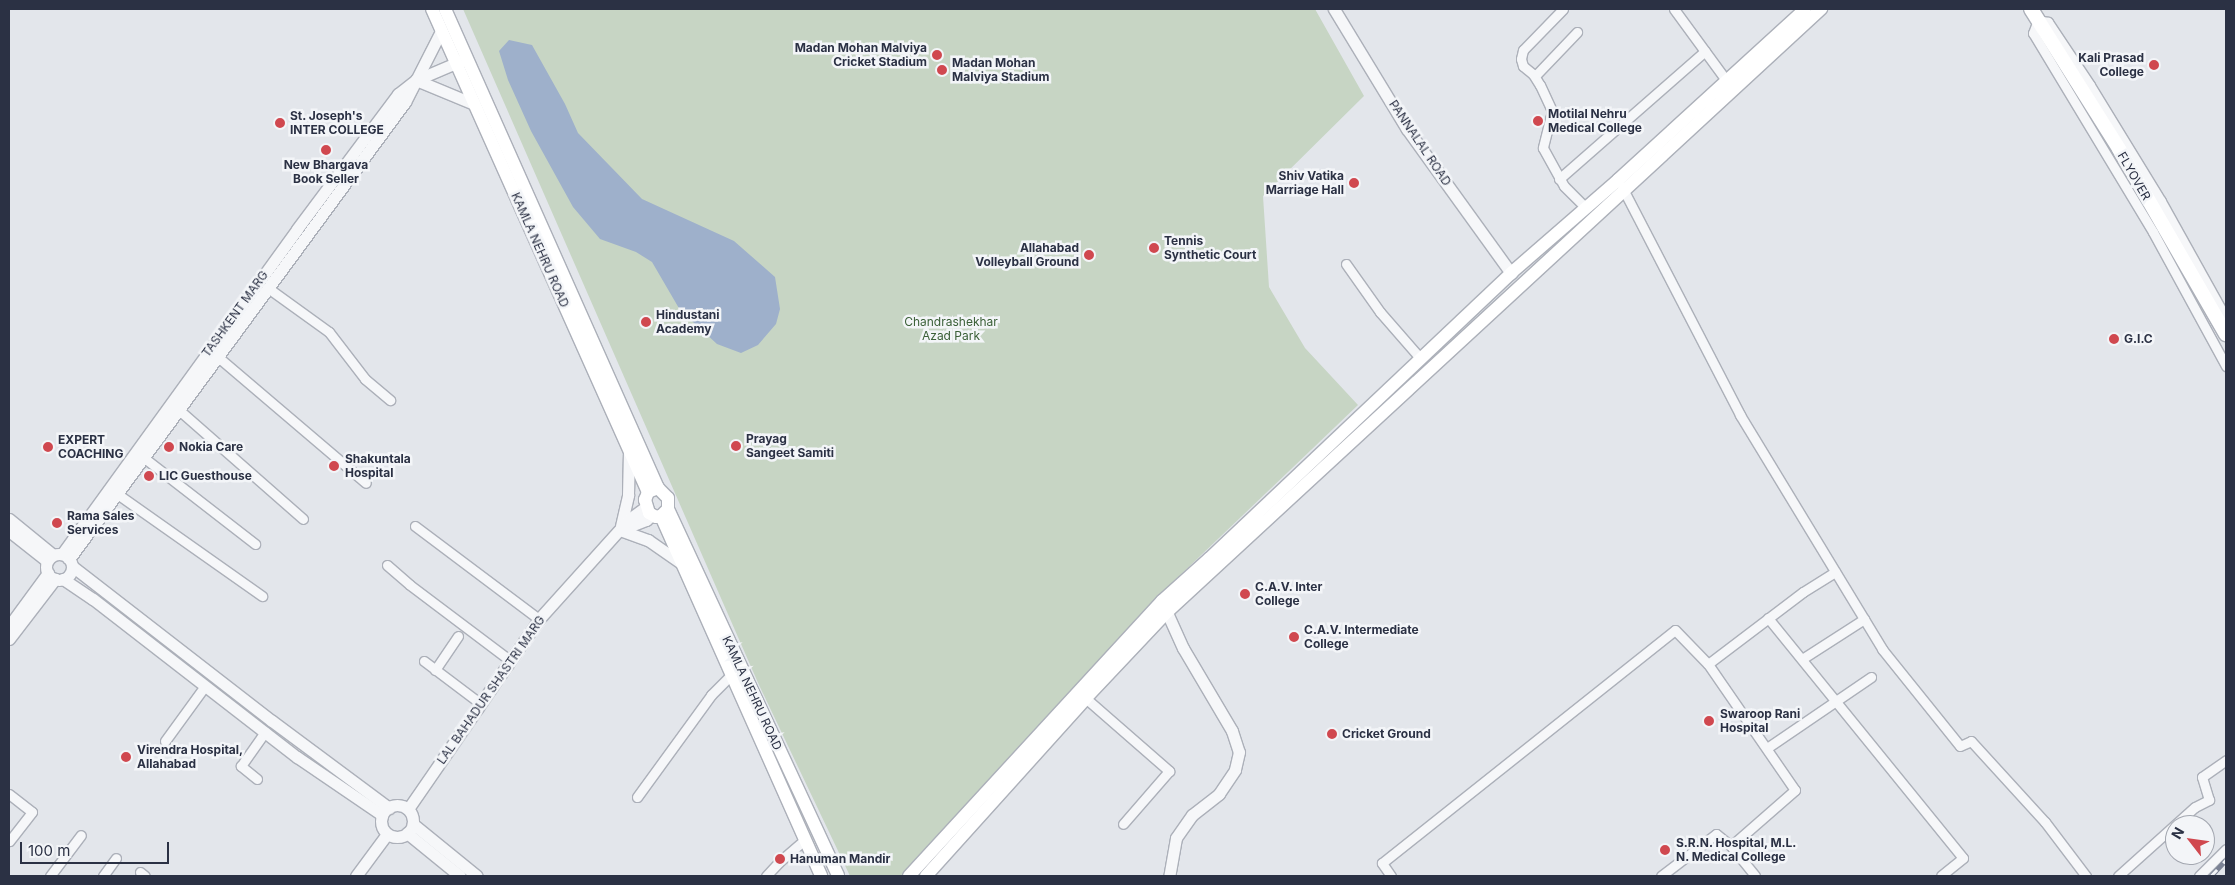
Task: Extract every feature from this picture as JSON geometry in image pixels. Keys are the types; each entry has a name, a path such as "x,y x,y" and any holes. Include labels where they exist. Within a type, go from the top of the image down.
{"main road":[{"name":"KAMLA NEHRU ROAD","path":"432,9 441,31 461,61 653,490"},
{"name":"KAMLA NEHRU ROAD","path":"445,9 474,104 629,450 653,490"},
{"path":"909,876 1164,607 1420,359 1511,273 1586,208 1621,185 1726,80 1805,9"},
{"path":"1164,607 1621,185 1821,9"},
{"name":"FLYOVER","path":"2038,19 2119,149 2226,334"},
{"path":"653,490 668,498 657,512 645,500 653,490"},
{"name":"KAMLA NEHRU ROAD","path":"657,512 732,674 821,876"},
{"name":"KAMLA NEHRU ROAD","path":"657,512 838,876"},
{"path":"926,876 1082,695"}],"street":[{"path":"1563,9 1524,50 1521,59 1523,66 1535,76 1552,111 1543,148 1564,186 1586,208"},
{"path":"1674,9 1726,80"},
{"name":"PANNALAL ROAD","path":"1339,10 1407,129 1511,273"},
{"path":"2225,313 2161,201 2090,85 2048,22 2038,19 2032,32 2154,232 2226,366"},
{"path":"441,31 416,80 474,104"},
{"path":"1535,76 1577,32"},
{"path":"1559,179 1705,51"},
{"name":"TASHKENT MARG","path":"61,559 297,229 398,94 416,80 461,61"},
{"name":"TASHKENT MARG","path":"61,559 116,493 179,410 405,102 416,80"},
{"path":"1621,185 1740,414 1882,649 1960,746 1971,741 2045,822 2086,876"},
{"path":"1346,264 1380,312 1420,359"},
{"path":"268,288 328,332 365,379 390,400"},
{"path":"218,357 366,483"},
{"path":"179,410 303,519"},
{"path":"620,530 628,496 629,450"},
{"path":"143,457 255,544"},
{"path":"116,493 262,596"},
{"path":"620,530 646,520 657,512"},
{"path":"9,519 272,721 385,812"},
{"path":"415,526 538,620"},
{"path":"620,530 648,540 680,562"},
{"name":"LAL BAHADUR SHASTRI MARG","path":"408,809 538,620 620,530"},
{"path":"9,531 61,559 69,574 55,577 9,626"},
{"path":"9,639 55,577 61,559"},
{"path":"387,564 410,585 511,661"},
{"path":"1708,664 1768,618 1835,572"},
{"path":"55,577 94,600 265,732 385,812"},
{"path":"1164,607 1183,648 1232,731 1239,752 1235,770 1220,794 1192,816 1176,838 1168,876"},
{"path":"1768,618 1963,858 1941,876"},
{"path":"1802,659 1864,619"},
{"path":"1391,876 1382,864 1675,630 1708,664 1795,790 1730,846"},
{"path":"435,670 458,636"},
{"path":"424,662 480,704"},
{"path":"637,797 711,696 732,674"},
{"path":"1767,748 1871,677"},
{"path":"165,741 206,686"},
{"path":"1082,695 1169,771 1123,824"},
{"path":"257,779 241,766 265,732"},
{"path":"2118,876 2195,807 2208,800 2202,777 2226,760"},
{"path":"9,794 32,812 9,841"},
{"path":"398,805 408,809 413,819 410,829 397,837 387,834 382,826 385,812 398,805"},
{"path":"410,829 460,876"},
{"path":"410,829 477,876"},
{"path":"50,876 81,834"},
{"path":"356,876 387,834"},
{"path":"1661,876 1716,834 1730,846 1755,876"},
{"path":"766,876 805,839"},
{"path":"2200,876 2226,849"},
{"path":"104,876 116,858"}],"green space":[{"name":"Chandrashekhar Azad Park","path":"463,9 1315,9 1364,96 1263,196 1269,287 1305,348 1358,405 1149,605 903,876 850,876 759,685"}],"water":[{"path":"509,40 532,45 565,104 578,133 642,199 734,241 775,277 780,309 776,324 758,345 741,353 717,344 680,310 652,262 636,252 600,239 573,207 531,131 508,80 499,51"}],"railway":[{"path":"2211,876 2226,860"}],"place":[{"name":"Madan Mohan Malviya Cricket Stadium","path":"937,55"},
{"name":"Kali Prasad College","path":"2154,65"},
{"name":"Madan Mohan Malviya Stadium","path":"942,70"},
{"name":"Motilal Nehru Medical College","path":"1538,121"},
{"name":"St. Joseph's INTER COLLEGE","path":"280,123"},
{"name":"New Bhargava Book Seller","path":"326,150"},
{"name":"Shiv Vatika Marriage Hall","path":"1354,183"},
{"name":"Tennis Synthetic Court","path":"1154,248"},
{"name":"Allahabad Volleyball Ground","path":"1089,255"},
{"name":"Hindustani Academy","path":"646,322"},
{"name":"G.I.C","path":"2114,339"},
{"name":"Prayag Sangeet Samiti","path":"736,446"},
{"name":"EXPERT COACHING","path":"48,447"},
{"name":"Nokia Care","path":"169,447"},
{"name":"Shakuntala Hospital","path":"334,466"},
{"name":"LIC Guesthouse","path":"149,476"},
{"name":"Rama Sales Services","path":"57,523"},
{"name":"C.A.V. Inter College","path":"1245,594"},
{"name":"C.A.V. Intermediate College","path":"1294,637"},
{"name":"Swaroop Rani Hospital","path":"1709,721"},
{"name":"Cricket Ground","path":"1332,734"},
{"name":"Virendra Hospital, Allahabad","path":"126,757"},
{"name":"S.R.N. Hospital, M.L. N. Medical College","path":"1665,850"},
{"name":"Hanuman Mandir","path":"780,859"}]}
